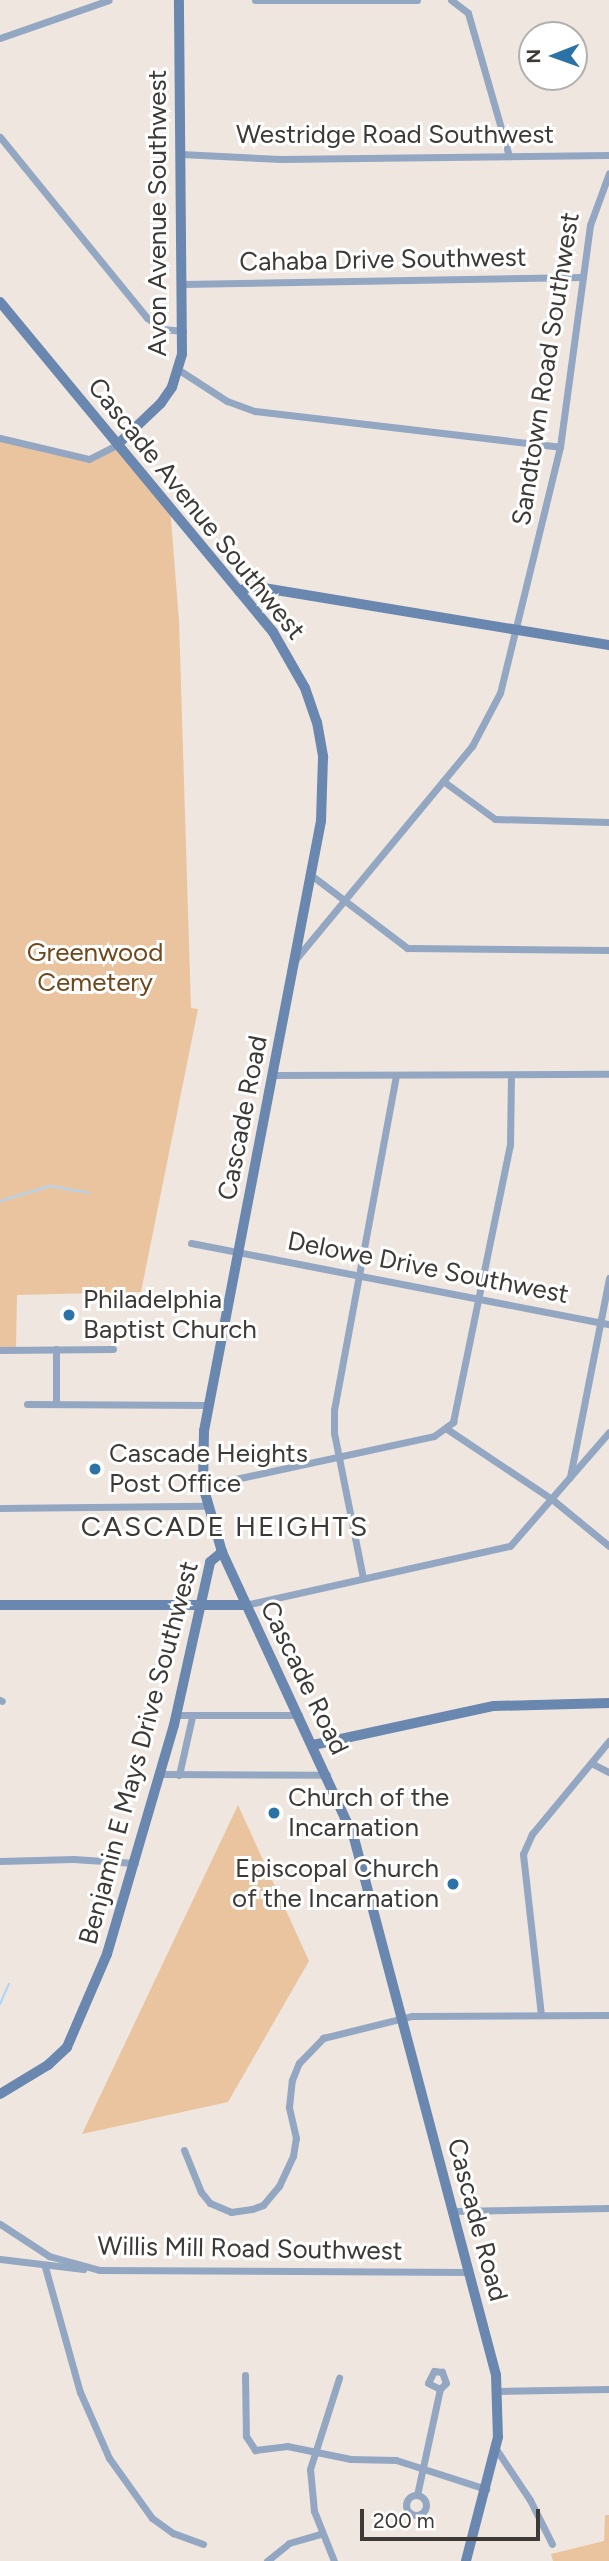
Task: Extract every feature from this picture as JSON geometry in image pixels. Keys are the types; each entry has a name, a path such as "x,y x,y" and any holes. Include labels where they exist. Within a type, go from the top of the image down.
{"main road":[{"name":"Avon Avenue Southwest","path":"118,444 161,403 179,369 183,331 183,284 179,0"},
{"name":"Cascade Avenue Southwest","path":"0,302 239,591 290,657 317,722 324,792 310,881"},
{"path":"239,591 252,586 609,645"},
{"name":"Cascade Road","path":"310,881 209,1405 202,1447 203,1486 206,1506 222,1552 354,1838 499,2391 496,2449 466,2561"},
{"name":"Benjamin E Mays Drive Southwest","path":"0,2094 48,2065 66,2047 107,1954 176,1715 210,1562 222,1552"},
{"path":"0,1605 245,1605"},
{"path":"313,1745 494,1706 609,1703"}],"street":[{"path":"0,38 109,0"},
{"path":"255,0 417,0"},
{"path":"452,0 468,13 509,156"},
{"path":"0,137 147,318 163,329 183,331"},
{"name":"Westridge Road Southwest","path":"181,154 281,159 609,155"},
{"name":"Sandtown Road Southwest","path":"294,961 443,781 492,712 519,631 560,447 593,208 609,173"},
{"name":"Cahaba Drive Southwest","path":"183,284 583,277"},
{"path":"179,369 227,401 255,411 560,447"},
{"path":"0,438 89,459 118,444"},
{"path":"443,781 495,819 609,821"},
{"path":"310,881 342,901 393,942 416,950 609,950"},
{"path":"272,1075 609,1074"},
{"path":"203,1486 447,1429 457,1413 510,1145 511,1075"},
{"path":"363,1578 338,1456 334,1410 396,1076"},
{"name":"Delowe Drive Southwest","path":"191,1243 605,1324"},
{"path":"569,1480 605,1324 609,1278"},
{"path":"0,1349 113,1349"},
{"path":"56,1349 56,1403"},
{"path":"27,1404 209,1405"},
{"path":"447,1429 553,1500 609,1546"},
{"path":"245,1605 510,1546 553,1500 609,1432"},
{"path":"0,1508 206,1506"},
{"path":"176,1715 299,1715"},
{"path":"179,1774 192,1717"},
{"path":"541,2015 523,1854 532,1834 609,1741"},
{"path":"591,1763 609,1772"},
{"path":"160,1774 327,1775"},
{"path":"0,1861 62,1858 135,1863"},
{"path":"184,2150 201,2192 210,2203 231,2212 263,2205 279,2186 296,2147 289,2095 299,2063 323,2038 402,2018 609,2015"},
{"path":"453,2211 609,2208"},
{"name":"Willis Mill Road Southwest","path":"0,2224 49,2256 99,2270 469,2272"},
{"path":"0,2259 45,2267 99,2270"},
{"path":"45,2267 80,2392 109,2458 152,2518 173,2533 203,2544"},
{"path":"245,2375 250,2446 260,2451 286,2446 422,2468 486,2489"},
{"path":"334,2561 321,2534 310,2486 314,2450 339,2378"},
{"path":"417,2495 435,2426 440,2389"},
{"path":"499,2391 609,2389"},
{"path":"496,2449 530,2500 552,2544"},
{"path":"267,2561 289,2543 321,2534"}],"green space":[{"name":"Greenwood Cemetery","path":"0,440 88,459 118,444 170,507 179,620 191,1008 198,1009 141,1292 17,1295 16,1347 0,1348"},
{"path":"238,1805 309,1961 228,2102 82,2134"},
{"path":"605,2515 609,2515 609,2561 553,2561 551,2554 604,2541"}],"waterway":[{"path":"0,1201 50,1186 88,1193"},
{"path":"0,2004 9,1984"}],"place":[{"name":"Philadelphia Baptist Church","path":"69,1315"},
{"name":"Cascade Heights Post Office","path":"95,1469"},
{"name":"Church of the Incarnation","path":"274,1813"},
{"name":"Episcopal Church of the Incarnation","path":"453,1884"}],"district":[{"name":"CASCADE HEIGHTS","path":"225,1526"}]}
